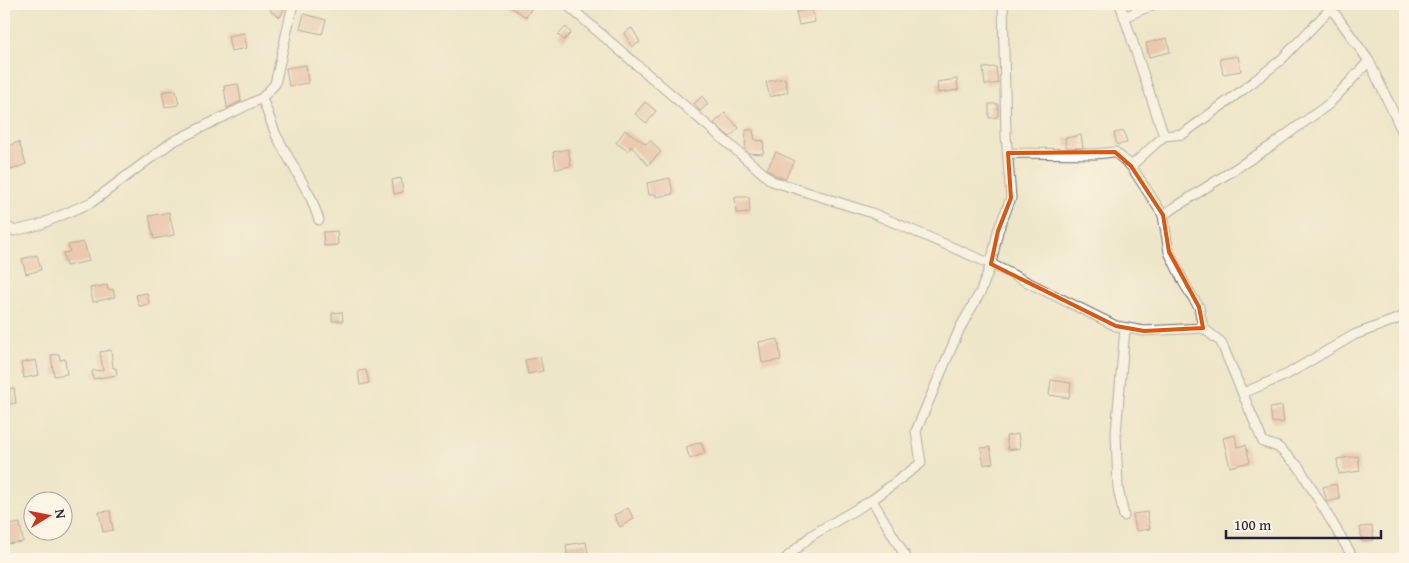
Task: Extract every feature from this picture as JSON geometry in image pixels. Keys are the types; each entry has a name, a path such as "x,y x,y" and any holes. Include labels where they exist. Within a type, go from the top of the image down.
{"street":[{"path":"4,224 14,232 38,225 92,202 172,142 262,98 276,84 293,4"},
{"path":"566,4 772,181 872,213 991,264 1116,326 1144,332 1203,328"},
{"path":"785,559 812,535 872,500 921,463 916,431 960,328 981,291 991,264 998,230 1011,198 1002,4"},
{"path":"1120,4 1164,136"},
{"path":"1124,17 1155,4"},
{"path":"1131,166 1164,136 1183,134 1244,89 1280,60 1333,6 1369,61 1405,137"},
{"path":"1163,215 1270,146 1329,104 1369,61"},
{"path":"262,98 276,135 312,198 319,220"},
{"path":"1008,153 1095,154 1115,152 1131,166 1163,215 1170,252 1185,285 1199,308 1203,328 1221,342 1263,442 1278,447 1299,467 1354,559"},
{"path":"1242,393 1286,375 1354,335 1405,316"},
{"path":"1124,516 1118,488 1116,433 1125,328"},
{"path":"872,500 907,559"}],"highlighted area":[{"path":"1115,152 1131,166 1163,215 1169,252 1199,307 1203,328 1144,331 1116,326 991,264 998,231 1011,198 1008,153"}],"building":[{"path":"274,4 287,4 280,17 270,11"},
{"path":"506,4 534,4 526,17"},
{"path":"812,9 815,22 799,25 796,12"},
{"path":"304,14 326,20 322,34 300,29"},
{"path":"566,27 571,33 564,40 558,35"},
{"path":"632,28 640,42 632,47 624,33"},
{"path":"244,33 247,48 231,51 228,36"},
{"path":"1167,38 1170,52 1149,57 1146,43"},
{"path":"1238,56 1241,71 1223,74 1220,59"},
{"path":"306,65 308,83 289,86 286,68"},
{"path":"996,67 998,83 985,85 983,68"},
{"path":"785,78 788,92 770,97 766,82"},
{"path":"957,79 958,90 938,93 937,82"},
{"path":"238,84 241,101 227,108 224,86"},
{"path":"176,90 179,105 165,107 162,92"},
{"path":"702,96 708,104 700,111 694,104"},
{"path":"645,102 656,111 647,123 635,114"},
{"path":"989,104 998,104 998,117 989,118"},
{"path":"725,113 739,128 730,137 714,123"},
{"path":"625,130 646,144 650,140 661,152 648,165 631,146 628,151 616,143"},
{"path":"746,130 753,130 755,140 764,141 763,154 749,153 745,149"},
{"path":"1124,131 1127,143 1117,145 1114,133"},
{"path":"1081,135 1083,148 1066,147 1065,138"},
{"path":"19,142 26,164 11,170 4,147"},
{"path":"568,149 571,166 556,169 553,152"},
{"path":"776,152 795,161 785,179 767,169"},
{"path":"401,178 403,192 394,194 392,180"},
{"path":"670,178 673,194 656,197 656,194 649,195 647,183"},
{"path":"735,197 749,197 750,212 736,213"},
{"path":"169,212 174,235 154,239 149,216"},
{"path":"337,231 338,245 324,246 323,232"},
{"path":"84,242 89,261 66,266 63,253 70,252 68,245"},
{"path":"37,255 41,270 26,274 22,259"},
{"path":"107,285 108,290 113,289 115,297 93,302 90,288"},
{"path":"147,293 149,304 139,306 136,295"},
{"path":"342,312 343,321 332,321 332,313"},
{"path":"778,339 781,360 762,363 759,342"},
{"path":"111,350 113,368 116,368 117,375 93,379 92,371 103,370 100,352"},
{"path":"59,354 60,360 65,359 67,374 54,376 51,355"},
{"path":"540,357 543,371 528,374 525,360"},
{"path":"36,360 39,375 24,378 21,363"},
{"path":"366,370 369,383 360,385 358,371"},
{"path":"1051,380 1071,383 1069,398 1049,395"},
{"path":"14,388 16,403 4,405 4,389"},
{"path":"1282,406 1284,422 1272,423 1270,408"},
{"path":"1018,434 1020,448 1008,450 1006,436"},
{"path":"1235,435 1237,447 1246,445 1250,462 1230,467 1223,438"},
{"path":"701,442 705,453 690,459 686,447"},
{"path":"990,447 993,463 984,465 981,448"},
{"path":"1358,456 1360,471 1339,474 1337,459"},
{"path":"1336,484 1340,499 1327,502 1323,487"},
{"path":"628,508 634,519 620,527 614,515"},
{"path":"110,511 113,530 103,532 99,512"},
{"path":"1147,512 1150,529 1136,531 1133,514"},
{"path":"20,523 23,542 5,544 4,526"},
{"path":"1372,526 1374,540 1362,542 1360,527"},
{"path":"586,542 589,558 568,559 566,545"}]}
